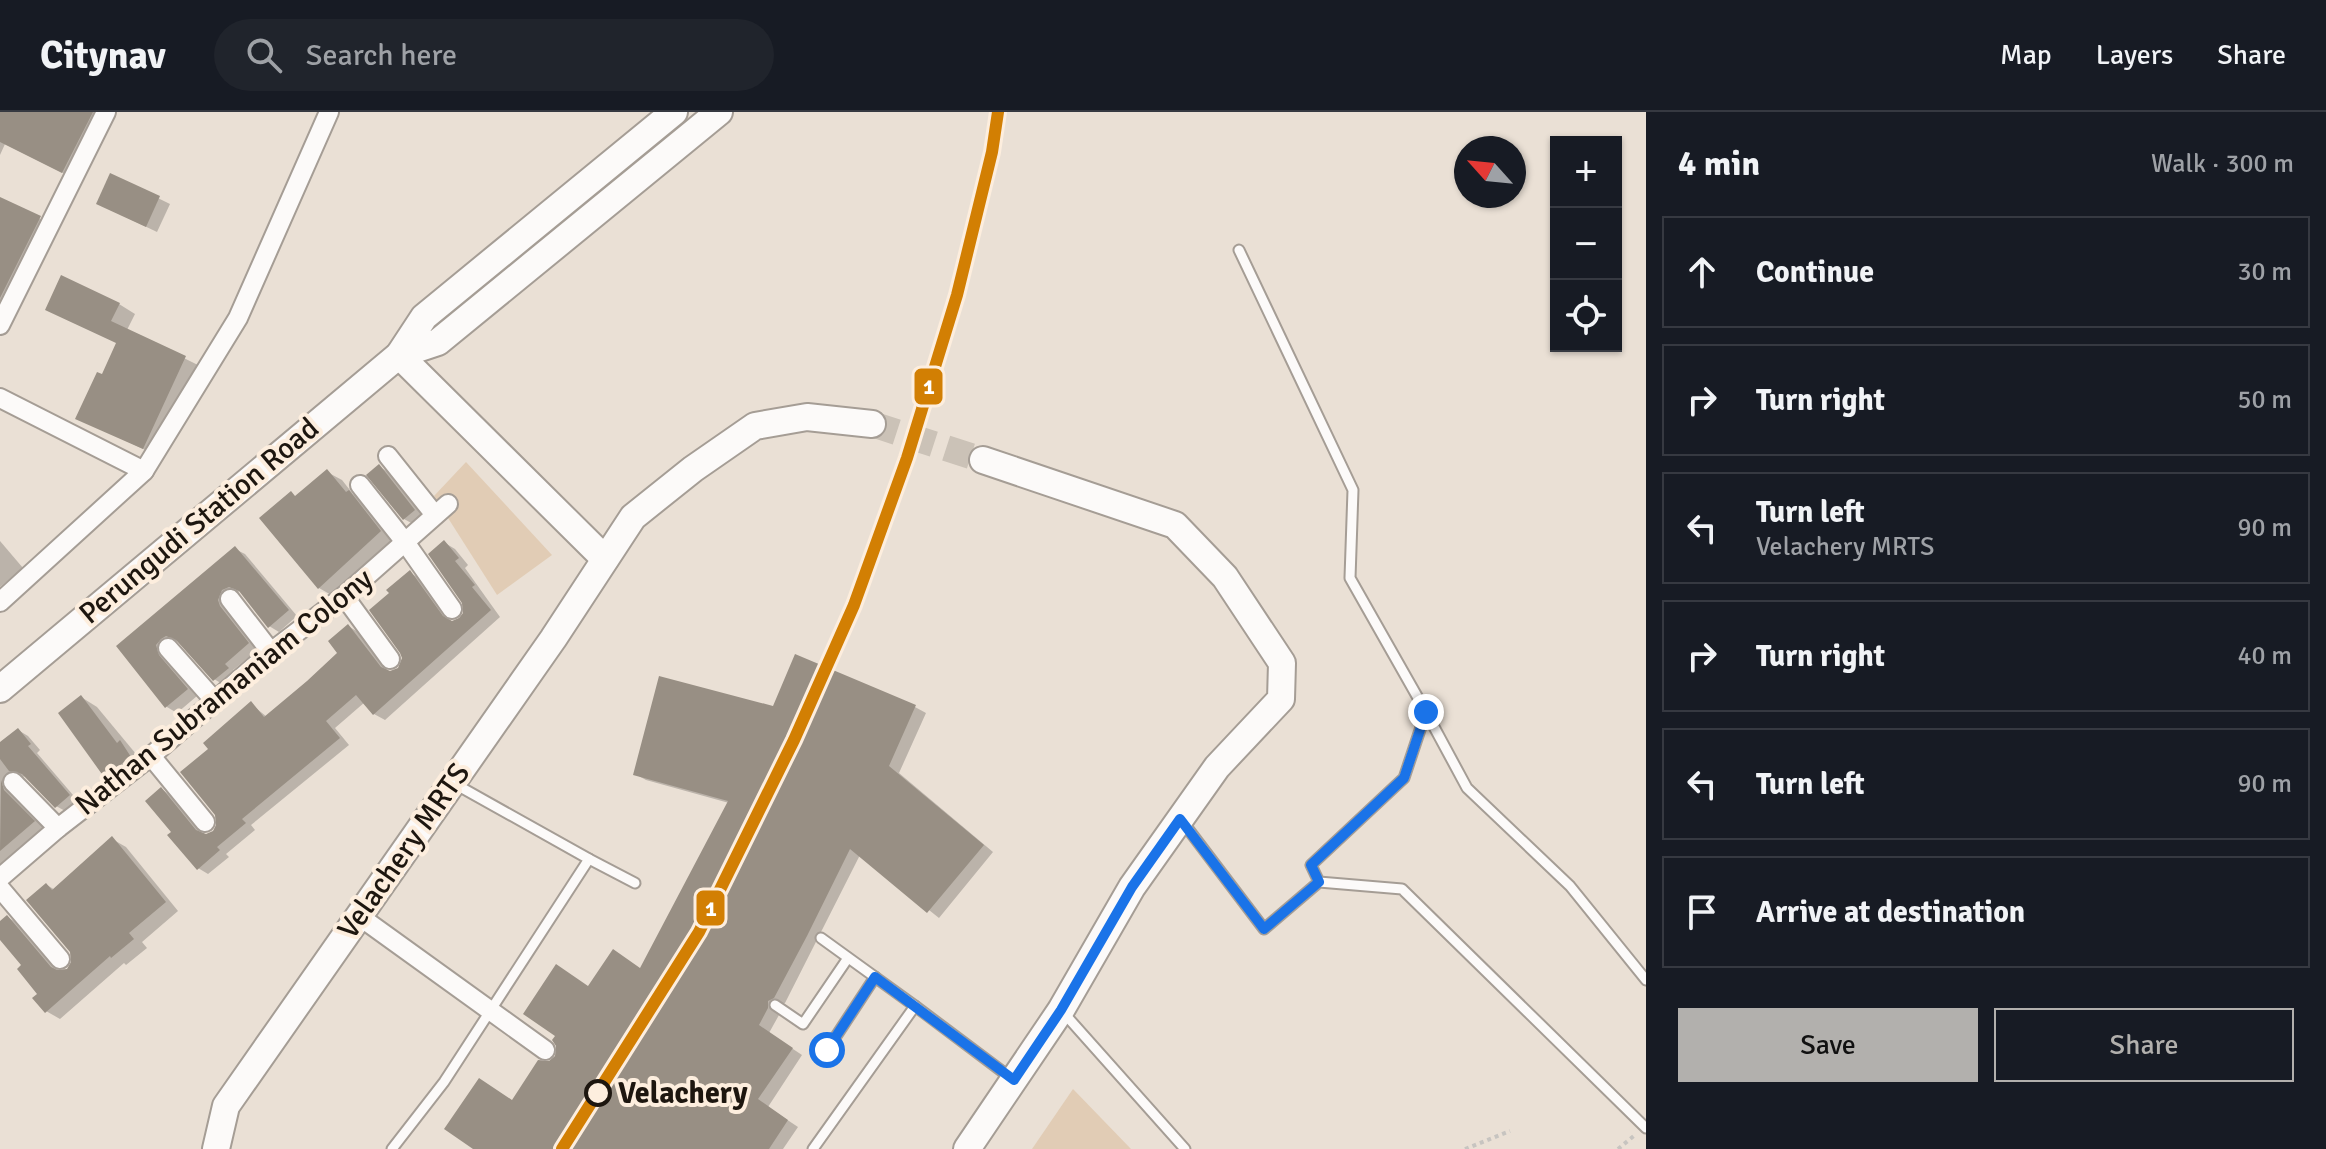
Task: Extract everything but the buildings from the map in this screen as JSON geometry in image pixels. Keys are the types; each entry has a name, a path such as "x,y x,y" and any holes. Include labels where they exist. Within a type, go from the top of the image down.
{"street":[{"path":"0,325 106,112"},
{"path":"0,602 144,471 238,318 329,112"},
{"name":"Perungudi Station Road","path":"0,689 399,355 424,317 674,112"},
{"name":"Perungudi Station Road","path":"399,355 438,342 719,112"},
{"path":"399,355 605,559"},
{"path":"0,398 144,471"},
{"name":"Velachery MRTS","path":"216,1149 226,1106 633,517 693,469 755,426 807,417 872,424"},
{"name":"Nathan Subramaniam Colony","path":"0,878 58,828 151,756 271,652 344,596 442,509 388,456"},
{"path":"967,1149 1061,1010 1132,887 1217,767 1281,699 1282,663 1225,577 1175,525 983,460"},
{"path":"360,485 452,609"},
{"path":"344,596 390,659"},
{"path":"230,599 271,652"},
{"path":"168,648 214,700"},
{"path":"151,756 205,822"},
{"path":"13,782 58,828"},
{"path":"0,888 60,959"},
{"path":"359,916 545,1050"}],"lane":[{"path":"1239,250 1353,490 1350,578 1467,788 1570,886 1646,980"},
{"path":"1319,882 1311,865 1404,778 1426,712"},
{"path":"452,782 635,883"},
{"path":"1180,819 1264,929 1319,882 1402,889 1646,1128"},
{"path":"392,1149 444,1082 589,859"},
{"path":"821,938 1014,1080"},
{"path":"775,1005 803,1024 848,958"},
{"path":"827,1050 875,977"},
{"path":"813,1149 915,1006"},
{"path":"1061,1010 1185,1149"}],"path":[{"path":"1465,1149 1510,1131"}],"shaded area":[{"path":"466,462 552,555 497,595 434,496"},
{"path":"1073,1089 1131,1149 1032,1149"}],"tunnel":[{"path":"872,424 983,460"}],"transit line":[{"name":"1","path":"562,1149 699,932 794,740 854,605 907,458 957,295 992,152 998,112"}],"place":[{"name":"Velachery","path":"598,1093"}],"route":[{"path":"827,1050 875,977 1014,1080 1061,1010 1132,887 1180,819 1264,929 1319,882 1311,865 1404,778 1426,712"}]}
